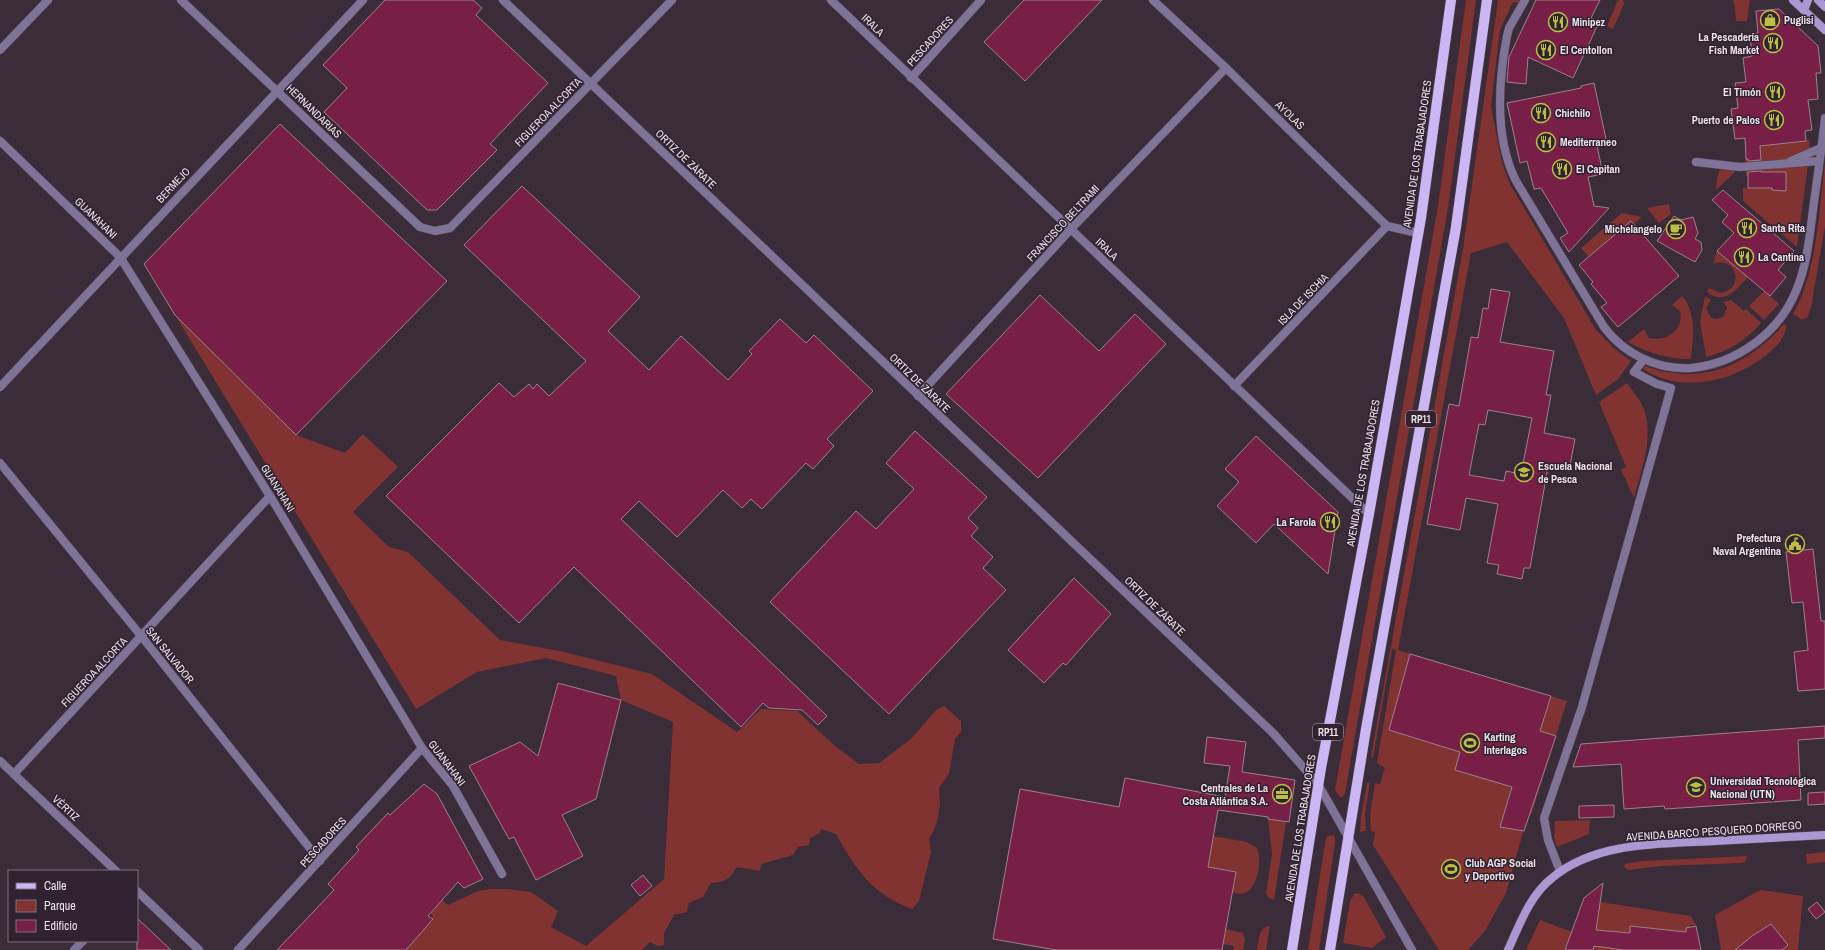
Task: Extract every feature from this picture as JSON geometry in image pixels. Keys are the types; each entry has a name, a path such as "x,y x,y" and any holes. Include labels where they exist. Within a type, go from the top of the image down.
{"main road":[{"name":"AVENIDA DE LOS TRABAJADORES","path":"1292,950 1318,784 1369,514 1418,232 1451,0"},
{"name":"RP11","path":"1330,950 1366,729 1456,227 1487,0"},
{"path":"1793,0 1825,30"},
{"path":"1804,10 1808,0"},
{"path":"1818,0 1825,7"},
{"name":"AVENIDA BARCO PESQUERO DORREGO","path":"1507,949 1540,890 1560,871 1576,862 1619,849 1684,843 1825,835"}],"street":[{"path":"0,50 48,0"},
{"name":"HERNANDARIAS","path":"181,0 420,227 435,231"},
{"name":"BERMEJO","path":"0,387 120,257 363,0"},
{"name":"ORTIZ DE ZÁRATE","path":"503,0 1273,733 1318,784 1412,950"},
{"name":"FIGUEROA ALCORTA","path":"435,231 450,228 592,84 672,0"},
{"name":"IRALA","path":"831,0 1369,514"},
{"name":"PESCADORES","path":"911,78 981,0"},
{"name":"AYOLAS","path":"1153,0 1226,68 1387,226"},
{"path":"1525,0 1509,28 1500,94 1500,120 1510,165 1516,181 1604,327 1618,344 1644,359 1672,367 1701,367 1715,364 1742,352 1755,343 1776,322 1790,304 1800,282 1810,233 1825,118"},
{"name":"FRANCISCO BELTRAMI","path":"918,396 1071,229 1226,68"},
{"name":"GUANAHANI","path":"0,142 120,257 270,496 422,748 453,786 502,874"},
{"path":"1783,164 1821,148"},
{"path":"1696,162 1740,167 1819,161"},
{"path":"1387,226 1418,232"},
{"name":"ISLA DE ISCHIA","path":"1234,386 1387,226"},
{"path":"1560,871 1548,840 1544,818 1582,707 1671,388 1657,384 1634,372 1644,359"},
{"name":"SAN SALVADOR","path":"0,463 142,637 320,862"},
{"name":"FIGUEROA ALCORTA","path":"14,774 142,637 270,496"},
{"name":"PESCADORES","path":"238,950 320,862 422,748"},
{"name":"VÉRTIZ","path":"0,761 115,870"},
{"path":"138,892 199,950"},
{"path":"74,950 82,942"}],"green space":[{"path":"1466,0 1476,0 1448,208 1345,793 1343,797 1340,797 1335,790 1438,206"},
{"path":"1498,0 1519,0 1518,3 1513,2 1500,30 1491,106 1502,163 1510,184 1596,330 1616,350 1631,361 1618,379 1596,395 1564,318 1507,242 1471,253 1398,650 1567,701 1531,815 1528,815 1506,893 1485,931 1468,950 1439,950 1373,845 1375,832 1371,831 1370,815 1375,783 1380,784 1385,768 1377,763 1396,650 1392,649 1373,758 1371,756 1463,249"},
{"path":"1618,0 1623,0 1624,4 1613,29 1607,26"},
{"path":"1733,0 1750,0 1747,21 1736,21"},
{"path":"1809,140 1810,149 1785,160 1745,164 1745,159 1761,158 1760,150 1745,151 1745,148"},
{"path":"1825,163 1825,226 1811,308 1807,318 1801,319 1793,314 1801,297 1812,260 1819,220"},
{"path":"1808,165 1797,247 1743,201 1743,188 1758,188 1758,176 1746,176 1746,170"},
{"path":"1720,169 1734,170 1734,173 1716,190 1717,178"},
{"path":"1669,204 1671,214 1659,223 1647,208"},
{"path":"1622,213 1642,217 1634,224 1631,221 1589,257 1581,248"},
{"path":"1717,251 1748,277 1735,291 1725,297 1713,296 1707,292 1709,288 1720,293 1728,290 1733,286 1736,280 1733,268 1728,264 1721,262 1713,264"},
{"path":"1764,291 1779,304 1764,320 1749,306"},
{"path":"1682,296 1687,303 1692,318 1693,334 1691,359 1658,355 1628,342 1644,329 1649,338 1656,339 1673,333 1677,329 1681,318 1680,311 1672,305"},
{"path":"1705,296 1711,300 1706,308 1710,317 1716,319 1723,317 1727,308 1724,302 1731,300 1744,311 1746,309 1761,323 1743,340 1729,349 1706,357 1700,321"},
{"path":"175,315 296,435 345,453 363,434 398,467 353,512 389,547 408,552 500,640 564,652 652,674 737,732 761,709 797,711 835,746 859,764 879,763 911,739 936,710 944,706 961,721 961,732 955,739 949,774 939,788 940,804 937,822 929,838 931,852 919,901 912,909 886,896 858,870 836,834 821,829 820,833 810,838 809,845 798,847 793,855 761,864 760,871 737,867 727,879 720,882 711,883 703,897 689,903 687,912 674,915 664,933 664,945 658,946 650,942 642,950 405,950 433,917 431,913 442,900 448,905 478,891 491,889 531,892 558,911 551,927 586,946 664,879 673,722 621,700 616,676 546,658 477,672 416,709"},
{"path":"1784,324 1787,326 1783,337 1766,356 1733,374 1715,380 1696,383 1677,382 1660,377 1643,369 1645,366 1665,372 1685,374 1703,373 1721,369 1754,352"},
{"path":"1627,383 1640,401 1645,412 1648,437 1644,462 1634,498 1621,470 1626,467 1599,402"},
{"path":"1367,783 1370,783 1365,814 1366,831 1360,832 1361,817"},
{"path":"1268,819 1286,822 1274,900 1269,898 1266,894 1272,854"},
{"path":"1590,820 1589,834 1557,847 1554,838 1555,821"},
{"path":"1332,835 1335,837 1335,843 1319,950 1308,950 1326,838"},
{"path":"1213,836 1247,842 1257,848 1259,854 1258,871 1252,887 1247,892 1240,894 1232,892 1208,867"},
{"path":"1825,852 1825,862 1807,864 1806,854"},
{"path":"1747,856 1746,861 1742,863 1661,866 1628,870 1624,867 1625,864 1642,861"},
{"path":"1760,890 1803,896 1798,950 1721,950 1715,915"},
{"path":"1355,893 1364,897 1386,937 1372,948 1343,943 1350,901"},
{"path":"1600,902 1691,916 1696,925 1690,925 1690,927 1686,928 1688,942 1667,949 1668,930 1631,926 1630,933 1616,932 1614,948 1624,950 1593,950"},
{"path":"1540,920 1572,932 1565,950 1526,950"},
{"path":"1270,926 1266,950 1257,950 1261,932 1266,927"},
{"path":"1226,929 1243,933 1245,940 1243,950 1233,950 1234,946 1223,944"}],"building":[{"path":"385,0 473,0 482,8 476,15 548,83 490,144 497,150 437,210 427,210 324,112 347,88 323,65"},
{"path":"1024,0 1102,0 1025,81 984,42"},
{"path":"1536,0 1600,0 1591,18 1599,22 1573,78 1528,57 1526,84 1507,82 1509,57"},
{"path":"1779,9 1818,46 1821,73 1816,73 1818,99 1808,100 1812,130 1805,131 1806,141 1760,146 1761,160 1748,161 1748,159 1746,159 1745,138 1735,139 1731,109 1738,108 1735,83 1746,82 1743,58 1752,56 1750,34 1758,33 1756,11"},
{"path":"1594,83 1606,139 1596,141 1603,174 1588,177 1594,206 1609,208 1569,252 1560,238 1568,233 1541,188 1534,189 1527,161 1520,163 1507,103 1581,88 1581,86"},
{"path":"280,124 447,281 296,435 175,315 144,264"},
{"path":"1748,172 1786,172 1786,191 1772,190 1772,188 1748,188"},
{"path":"522,186 640,297 608,331 649,370 681,336 728,380 752,354 749,351 780,319 806,343 814,335 873,391 827,439 834,446 813,469 806,463 762,509 751,499 742,508 723,490 677,537 639,501 621,519 827,716 818,725 802,710 769,708 763,703 741,727 574,567 519,623 386,496 499,383 514,397 529,384 533,389 537,384 549,396 586,361 464,245"},
{"path":"1723,190 1794,251 1778,270 1786,277 1770,296 1717,251 1734,233 1722,222 1728,215 1712,200"},
{"path":"1674,216 1681,220 1693,217 1698,233 1695,239 1701,242 1702,250 1695,262 1657,241"},
{"path":"1631,221 1679,276 1618,327 1601,307 1607,303 1591,284 1593,282 1579,265"},
{"path":"1491,289 1510,292 1500,342 1554,351 1546,395 1551,395 1544,433 1575,439 1569,471 1548,467 1530,568 1524,568 1522,579 1497,574 1499,565 1487,563 1498,504 1466,498 1460,530 1427,524 1449,404 1459,406 1471,337 1478,338 1483,308 1488,309","holes":["1488,410 1532,418 1521,474 1506,471 1504,481 1469,475 1479,424 1485,425"]},
{"path":"1040,295 1099,351 1135,314 1166,344 1038,478 946,394"},
{"path":"915,431 987,497 968,518 978,528 971,536 993,557 983,568 1006,590 889,714 770,602 856,511 876,529 914,489 886,463"},
{"path":"1256,436 1338,512 1328,574 1274,524 1256,543 1217,506 1239,482 1225,469"},
{"path":"1813,549 1821,621 1825,621 1825,689 1798,691 1794,652 1808,650 1803,602 1792,603 1786,552"},
{"path":"1074,578 1111,614 1066,665 1063,663 1044,683 1008,650"},
{"name":"Karting Interlagos","path":"1410,654 1551,696 1540,731 1556,736 1524,831 1500,827 1512,787 1455,770 1460,752 1389,730"},
{"path":"558,683 621,700 596,799 562,815 583,856 536,880 514,837 509,839 469,766 520,742 538,756"},
{"name":"Universidad Tecnológica Nacional (UTN)","path":"1825,726 1825,738 1798,740 1801,800 1665,809 1664,806 1624,809 1621,764 1573,767 1581,744"},
{"path":"1207,737 1246,742 1242,772 1295,780 1289,822 1268,819 1268,817 1218,810 1208,867 1236,872 1222,950 1056,950 993,939 1020,789 1119,807 1125,778 1225,797 1230,766 1204,763"},
{"path":"424,784 437,794 483,879 464,888 458,882 428,916 433,919 406,950 277,950 334,890 328,884 359,850 356,847 388,813 390,815"},
{"path":"1825,792 1825,804 1808,805 1808,793"},
{"path":"1614,805 1614,817 1579,818 1579,806"},
{"path":"643,875 652,886 640,896 631,885"},
{"path":"1603,883 1596,930 1630,933 1630,926 1686,932 1686,928 1696,926 1701,950 1624,950 1594,946 1593,950 1565,950 1584,898"},
{"path":"1817,902 1825,912 1816,919 1808,909"},
{"path":"138,919 171,950 137,950"},
{"path":"1771,924 1788,945 1782,950 1735,950 1752,936"}],"place":[{"name":"Puglisi","path":"1770,20"},
{"name":"Minipez","path":"1558,22"},
{"name":"La Pescadería Fish Market","path":"1773,43"},
{"name":"El Centollon","path":"1546,50"},
{"name":"El Timón","path":"1775,92"},
{"name":"Chichilo","path":"1541,113"},
{"name":"Puerto de Palos","path":"1774,120"},
{"name":"Mediterraneo","path":"1546,142"},
{"name":"El Capitan","path":"1562,169"},
{"name":"Santa Rita","path":"1747,228"},
{"name":"Michelangelo","path":"1676,229"},
{"name":"La Cantina","path":"1744,257"},
{"name":"Escuela Nacional de Pesca","path":"1524,472"},
{"name":"La Farola","path":"1330,522"},
{"name":"Prefectura Naval Argentina","path":"1795,544"},
{"name":"Karting Interlagos","path":"1470,743"},
{"name":"Universidad Tecnológica Nacional (UTN)","path":"1696,787"},
{"name":"Centrales de La Costa Atlántica S.A.","path":"1282,794"},
{"name":"Club AGP Social y Deportivo","path":"1451,869"}]}
